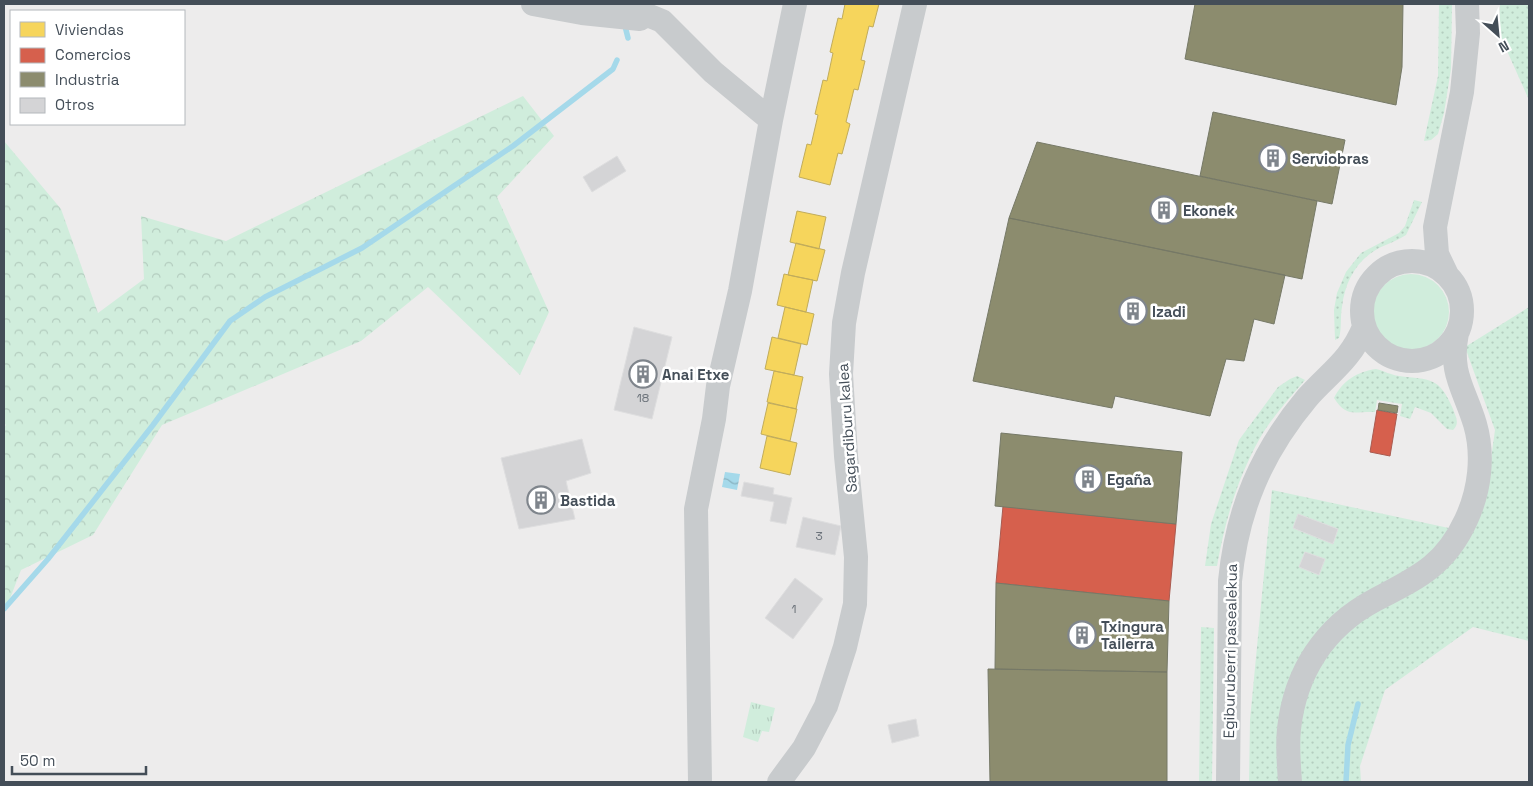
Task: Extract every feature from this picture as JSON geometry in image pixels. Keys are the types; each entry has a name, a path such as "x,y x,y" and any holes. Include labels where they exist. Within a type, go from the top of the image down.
{"street":[{"path":"533,4 582,13 662,21"},
{"path":"620,4 662,21 712,72 771,120"},
{"path":"703,779 696,509 714,419 718,386 740,291 771,120 795,4"},
{"name":"Sagardiburu kalea","path":"779,782 804,748 826,706 845,647 856,604 856,557 846,456 841,374 844,324 853,273 915,4"},
{"path":"1290,782 1288,732 1293,704 1301,679 1311,660 1324,641 1341,623 1360,609 1415,580 1432,568 1457,537 1473,501 1480,456 1475,425 1457,376 1454,355 1457,333 1462,318 1461,302 1456,288 1447,275 1437,254 1435,227 1462,92 1467,43 1467,4"},
{"path":"1404,262 1422,247 1435,227"},
{"path":"1447,275 1438,268 1416,261 1390,266 1378,274 1369,285 1363,299 1361,313 1368,337 1383,353 1395,359 1408,361 1422,360 1436,355 1448,346 1457,333"},
{"name":"Egiburuberri pasealekua","path":"1228,782 1230,581 1232,556 1238,531 1255,478 1275,441 1309,397 1352,352 1364,327"},
{"name":"Egiburuberri pasealekua","path":"1335,370 1358,358 1383,353"},
{"path":"1422,360 1444,374 1464,397"}],"green space":[{"path":"1439,4 1452,4 1451,69 1444,113 1438,134 1431,140 1424,141 1438,76"},
{"path":"1500,4 1529,4 1529,100 1499,33"},
{"path":"523,96 554,136 497,197 549,312 520,375 428,287 361,341 162,425 93,535 21,570 4,614 4,427 6,425 4,423 4,141 61,209 98,313 144,279 141,216 226,241"},
{"path":"1414,200 1422,202 1406,235 1381,247 1365,258 1349,280 1341,311 1339,338 1335,340 1334,310 1337,293 1346,272 1361,253 1399,233 1405,226"},
{"path":"1411,274 1425,277 1438,285 1446,298 1449,312 1446,326 1438,339 1425,347 1411,350 1397,347 1384,339 1376,326 1373,312 1376,298 1384,285 1397,277"},
{"path":"1529,307 1529,641 1473,627 1385,690 1360,766 1361,782 1249,782 1250,720 1272,490 1472,533 1487,488 1495,430 1465,347"},
{"path":"1376,369 1396,375 1426,379 1438,385 1448,398 1457,420 1453,430 1447,429 1431,413 1415,407 1410,419 1400,416 1402,404 1377,400 1375,412 1351,412 1343,408 1334,398 1342,386 1351,378 1363,372"},
{"path":"1297,376 1305,380 1265,430 1252,453 1238,485 1228,517 1217,566 1205,566 1211,524 1239,440 1278,387"},
{"path":"1201,627 1214,628 1212,782 1199,782"},
{"path":"751,702 775,708 769,732 762,731 758,742 743,737"}],"water":[{"path":"725,472 740,474 737,490 722,487"}],"building: Viviendas":[{"path":"845,4 879,4 873,27 869,26 861,60 865,61 858,90 854,89 846,122 850,124 842,154 838,153 830,185 799,177 807,144 811,145 818,115 815,114 823,80 827,81 833,53 830,52 838,18 842,19"},
{"path":"797,211 826,217 819,249 790,242"},
{"path":"796,243 825,250 817,281 788,275"},
{"path":"784,274 813,280 806,312 777,305"},
{"path":"785,307 814,314 807,345 778,338"},
{"path":"772,337 801,344 794,375 765,369"},
{"path":"774,371 803,377 796,409 767,402"},
{"path":"768,403 797,409 790,441 761,434"},
{"path":"767,436 797,443 790,475 760,468"}],"building: Comercios":[{"path":"1377,410 1397,414 1390,456 1370,452"},
{"path":"1003,506 1176,524 1169,601 996,583"}],"building: Industria":[{"path":"1195,4 1403,4 1402,67 1396,105 1185,59"},
{"name":"Serviobras","path":"1213,112 1345,140 1332,204 1200,176"},
{"name":"Ekonek","path":"1037,142 1317,201 1302,279 1009,218"},
{"name":"Izadi","path":"1009,218 1285,275 1274,324 1254,319 1244,361 1226,359 1210,416 1115,396 1112,408 973,381"},
{"path":"1379,403 1398,406 1397,413 1378,410"},
{"name":"Egaña","path":"1001,433 1182,452 1176,524 995,506"},
{"name":"Txingura Tailerra","path":"996,583 1169,601 1167,672 995,669"},
{"path":"988,669 1167,672 1167,782 990,782"}],"building: Otros":[{"path":"617,156 626,171 592,192 583,177"},
{"name":"Anai Etxe","path":"634,327 672,337 652,419 614,410"},
{"name":"Bastida","path":"582,439 591,473 566,481 575,519 519,529 501,458"},
{"path":"744,482 774,488 773,494 792,498 786,524 770,521 774,502 741,496"},
{"path":"1298,514 1338,529 1333,544 1293,528"},
{"path":"803,517 841,526 835,555 796,547"},
{"path":"1305,552 1325,559 1319,575 1299,567"},
{"path":"795,578 823,599 793,639 765,618"},
{"path":"916,719 919,736 892,743 888,725"}],"waterway":[{"path":"624,22 628,38"},
{"path":"4,609 48,559 153,425 230,321 265,297 362,248 513,146 613,69 617,60"},
{"path":"1346,782 1348,745 1358,704"}],"place":[{"name":"Serviobras","path":"1273,158"},
{"name":"Ekonek","path":"1164,210"},
{"name":"Izadi","path":"1133,311"},
{"name":"Anai Etxe","path":"643,374"},
{"name":"Egaña","path":"1088,479"},
{"name":"Bastida","path":"541,500"},
{"name":"Txingura Tailerra","path":"1082,635"}]}
